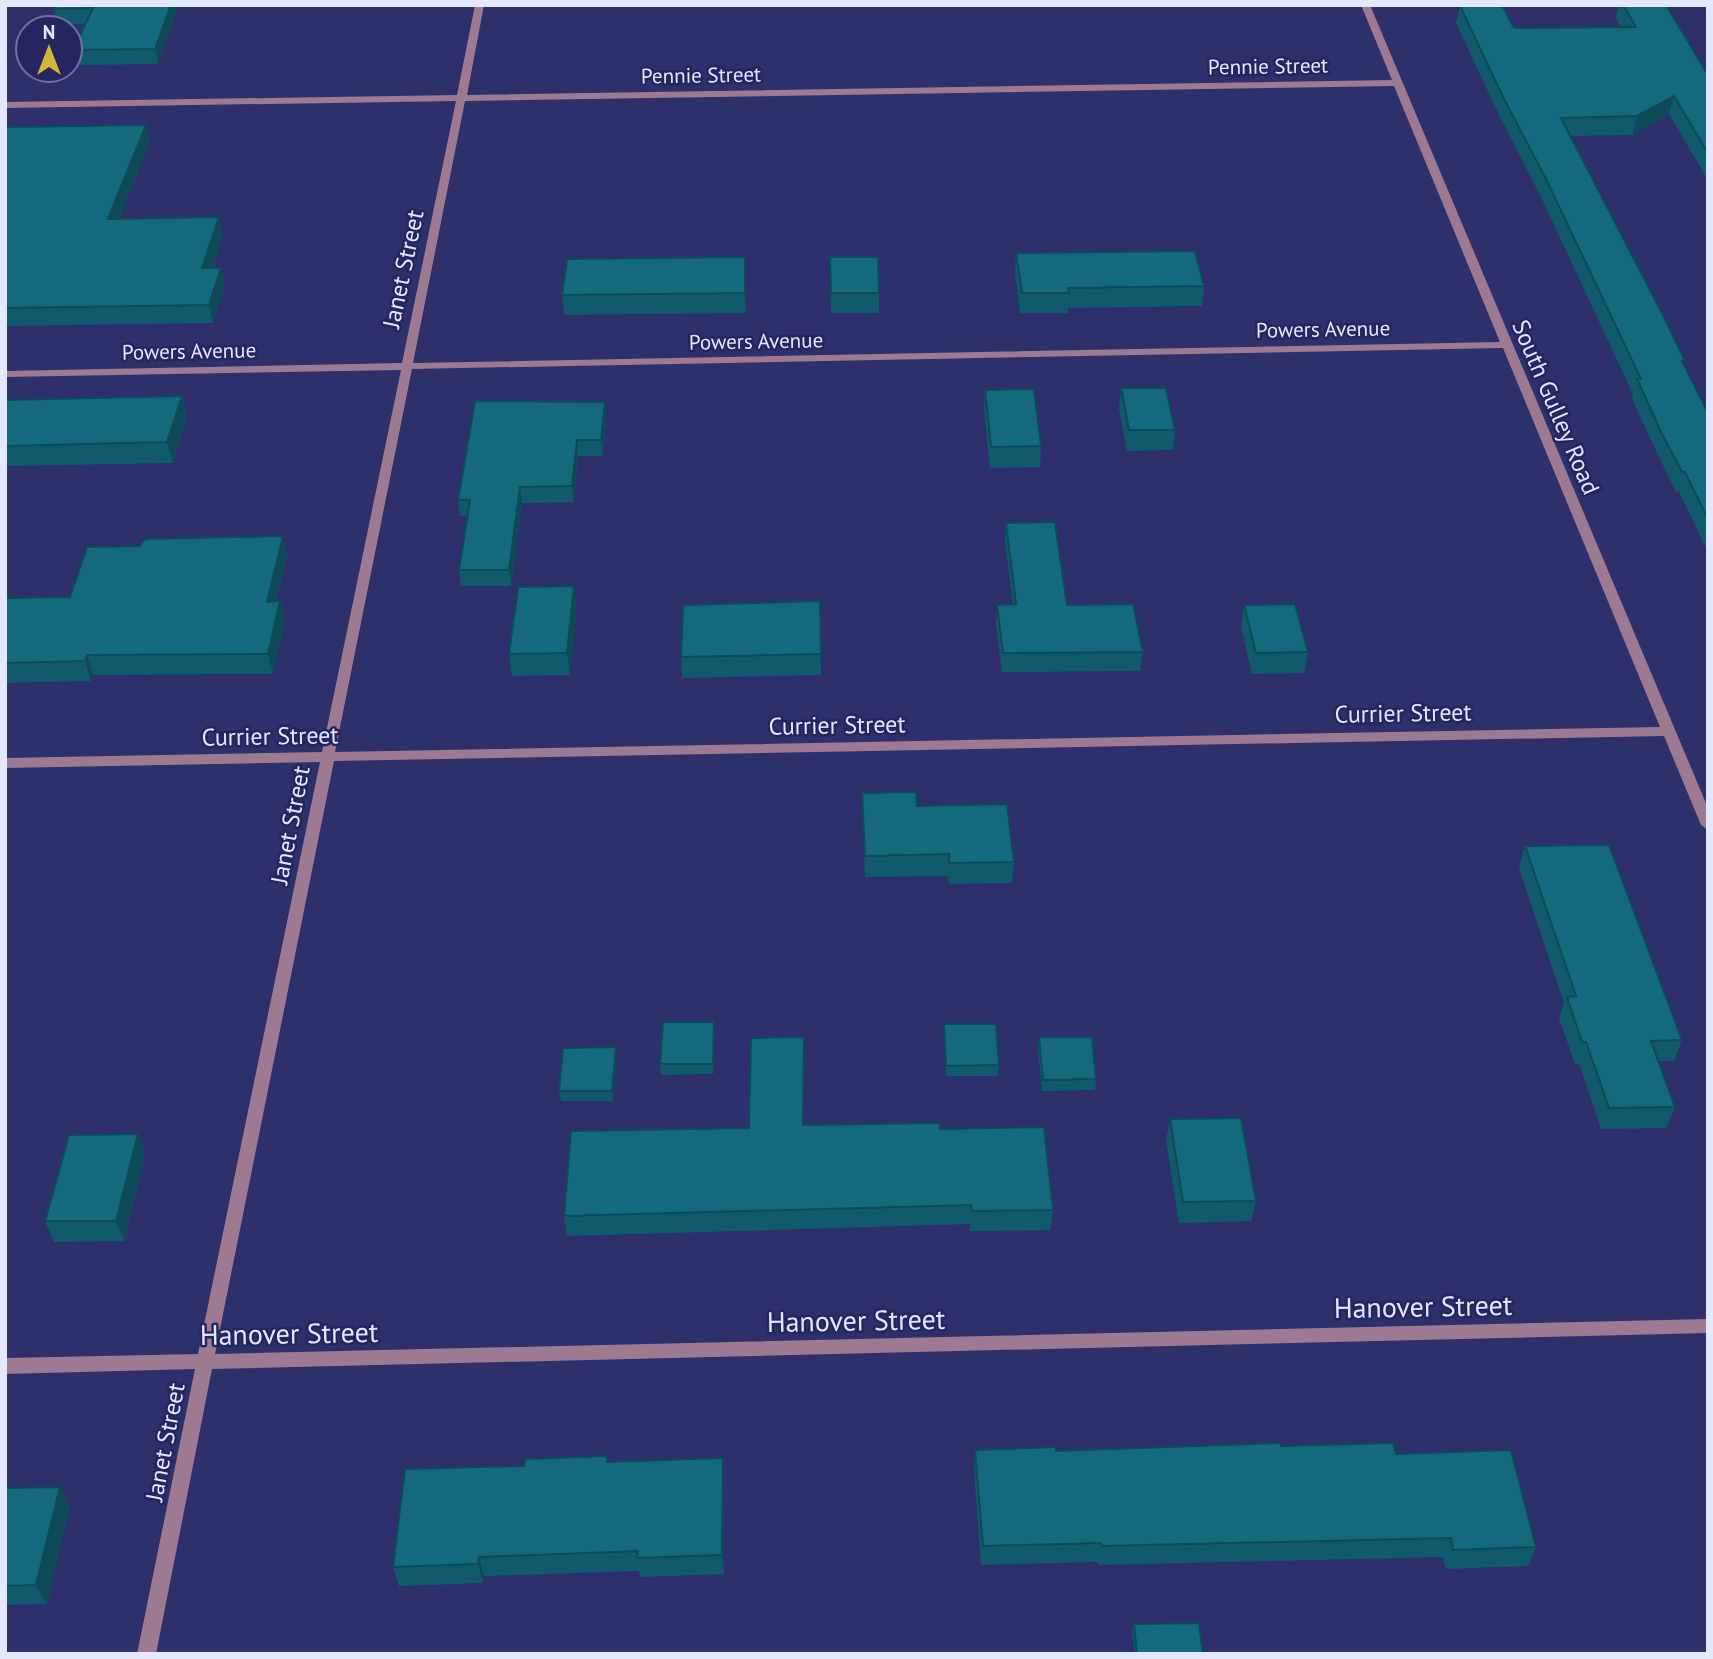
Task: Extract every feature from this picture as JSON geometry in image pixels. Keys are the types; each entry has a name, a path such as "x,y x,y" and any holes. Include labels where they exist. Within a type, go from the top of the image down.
{"street":[{"name":"Janet Street","path":"146,1654 480,5"},
{"name":"South Gulley Road","path":"1366,5 1708,825"},
{"name":"Pennie Street","path":"5,105 1398,83"},
{"name":"Powers Avenue","path":"5,374 1508,345"},
{"name":"Currier Street","path":"5,763 1669,731"},
{"name":"Hanover Street","path":"5,1366 1708,1326"}],"building":[{"path":"56,5 171,5 155,49 84,50 84,27 93,8 54,9"},
{"path":"1502,5 1514,28 1636,27 1623,5 1666,5 1708,75 1708,153 1674,96 1637,116 1561,118 1664,317 1708,413 1708,519 1685,472 1682,472 1662,434 1637,379 1641,379 1460,6"},
{"path":"146,125 108,219 219,217 202,268 221,268 209,305 5,308 5,127"},
{"path":"1195,251 1204,286 1068,288 1069,293 1022,293 1016,253"},
{"path":"745,257 745,293 562,295 567,259"},
{"path":"830,257 878,257 879,293 831,293"},
{"path":"1121,388 1166,388 1175,430 1129,430"},
{"path":"1034,389 1041,446 991,447 985,390"},
{"path":"182,396 167,442 5,446 5,400"},
{"path":"475,401 605,402 601,440 577,440 572,486 520,487 509,570 459,570 470,500 458,500"},
{"path":"1055,522 1067,605 1133,604 1143,652 1003,653 997,605 1016,604 1006,523"},
{"path":"283,536 267,602 280,601 268,654 87,655 85,661 5,663 5,598 70,597 87,547 139,546 145,539"},
{"path":"574,586 567,653 509,654 518,587"},
{"path":"820,601 821,654 681,657 683,605"},
{"path":"1295,604 1308,652 1256,653 1244,605"},
{"path":"916,792 917,806 1007,804 1014,862 949,863 949,854 865,856 862,793"},
{"path":"1609,845 1682,1040 1651,1041 1675,1107 1609,1108 1567,997 1576,996 1525,846"},
{"path":"663,1022 714,1022 713,1064 660,1064"},
{"path":"944,1024 996,1024 999,1065 946,1066"},
{"path":"804,1037 803,1125 940,1123 940,1129 1044,1127 1053,1210 972,1211 971,1205 564,1216 571,1131 749,1128 751,1038"},
{"path":"1039,1037 1092,1037 1096,1079 1043,1080"},
{"path":"616,1047 612,1091 559,1091 563,1048"},
{"path":"1241,1118 1256,1201 1183,1202 1170,1119"},
{"path":"138,1134 116,1221 45,1221 69,1135"},
{"path":"1281,1443 1281,1446 1393,1443 1396,1454 1511,1450 1536,1547 1453,1550 1451,1538 983,1546 975,1450 1056,1447 1056,1451"},
{"path":"607,1456 607,1462 723,1458 722,1555 637,1558 638,1551 479,1557 478,1564 393,1567 405,1469 524,1466 525,1459"},
{"path":"60,1487 36,1585 5,1586 5,1488"},
{"path":"1199,1623 1203,1654 1137,1654 1134,1624"}]}
